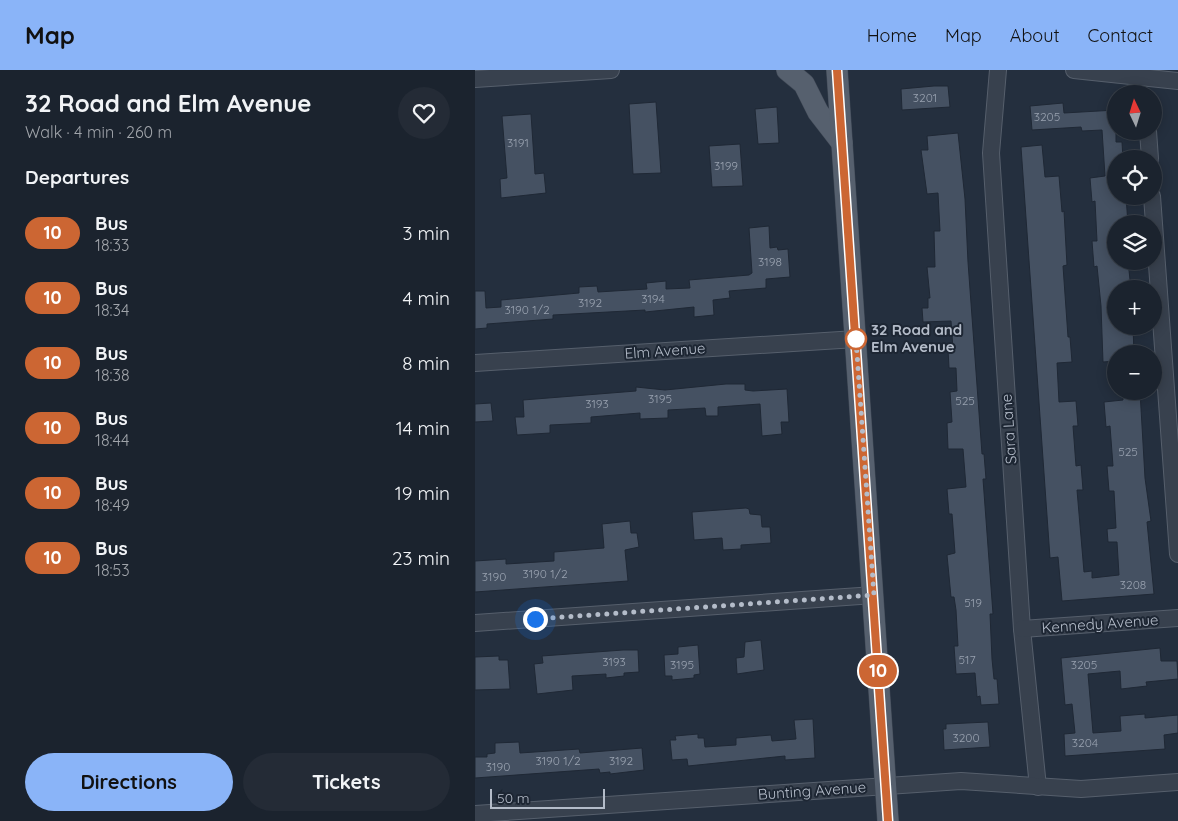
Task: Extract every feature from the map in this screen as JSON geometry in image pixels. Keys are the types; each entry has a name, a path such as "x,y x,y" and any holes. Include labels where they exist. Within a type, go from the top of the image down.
{"main road":[{"path":"787,70 804,84 818,112 842,142"},
{"path":"837,70 888,821"}],"street":[{"path":"475,79 611,70"},
{"name":"Sara Lane","path":"998,70 991,153 1022,629 1038,787"},
{"path":"1074,70 1146,81 1178,80"},
{"path":"1153,205 1178,554"},
{"name":"Elm Avenue","path":"475,363 856,339"},
{"path":"475,623 874,595"},
{"name":"Kennedy Avenue","path":"1022,629 1178,618"},
{"name":"Bunting Avenue","path":"475,814 961,781 1081,789 1178,782"}],"building":[{"path":"948,86 950,107 902,110 901,89"},
{"path":"656,102 661,173 633,174 629,104"},
{"path":"1063,103 1064,113 1107,111 1107,140 1122,142 1122,150 1107,150 1107,205 1127,205 1127,215 1107,215 1107,270 1129,270 1130,280 1107,280 1107,335 1133,335 1134,345 1107,345 1107,362 1103,362 1101,306 1097,266 1094,267 1092,241 1097,241 1095,201 1092,202 1090,178 1105,176 1102,130 1082,131 1081,127 1032,130 1030,106"},
{"path":"777,107 779,143 758,144 755,109"},
{"path":"531,114 535,174 544,173 546,193 501,198 500,179 507,178 502,116"},
{"path":"958,133 965,199 982,454 984,454 986,479 983,479 993,614 990,614 992,659 994,679 997,679 999,704 981,705 980,696 977,697 975,673 956,674 954,646 958,646 956,610 954,597 951,597 947,555 955,553 952,514 949,514 947,489 966,487 963,449 948,449 947,423 952,422 950,392 957,391 956,368 949,368 948,349 953,349 951,321 923,322 922,308 928,308 928,298 930,298 927,267 935,267 934,231 940,231 938,193 927,194 921,150 928,150 927,136"},
{"path":"740,144 743,186 712,187 709,146"},
{"path":"1042,145 1045,177 1059,176 1062,212 1064,211 1067,265 1063,266 1068,337 1070,337 1072,362 1057,363 1059,402 1076,401 1078,426 1073,426 1076,466 1081,465 1083,490 1077,490 1084,572 1092,571 1092,578 1119,575 1117,542 1108,542 1107,529 1116,528 1114,491 1109,491 1107,466 1113,466 1110,426 1106,427 1104,402 1141,400 1145,478 1151,521 1147,522 1154,594 1062,601 1058,557 1050,558 1021,147"},
{"path":"769,226 770,248 777,247 778,250 788,249 790,277 766,279 766,288 729,291 730,298 713,300 714,315 694,317 694,307 645,312 645,310 553,315 553,319 487,324 487,328 475,329 475,291 485,291 486,308 501,307 501,300 579,293 579,287 597,286 598,292 647,289 646,283 666,281 666,289 690,288 689,280 749,275 752,273 749,228"},
{"path":"745,384 745,390 753,391 787,389 789,422 781,422 782,434 762,436 760,404 718,407 718,416 706,416 705,408 668,410 668,418 640,419 640,413 591,417 591,423 550,425 550,433 517,435 515,417 524,417 523,400 636,391 636,387 665,390"},
{"path":"491,403 493,421 475,422 475,404"},
{"path":"749,509 750,514 761,515 762,527 770,527 771,543 741,545 741,549 723,550 722,538 694,540 692,512"},
{"path":"630,521 631,533 637,533 639,547 625,550 628,581 475,592 475,561 506,559 506,564 554,561 554,552 604,548 602,524"},
{"path":"761,640 764,670 737,674 736,658 744,657 745,642"},
{"path":"698,645 700,674 694,675 694,678 672,680 672,676 665,676 664,655 678,654 678,647"},
{"path":"1160,648 1161,661 1177,661 1178,679 1146,682 1147,686 1121,689 1120,671 1088,674 1093,733 1121,731 1120,716 1145,714 1145,718 1178,715 1178,733 1164,735 1165,749 1065,756 1064,734 1075,733 1072,704 1065,705 1061,658"},
{"path":"638,650 639,672 624,673 624,676 606,678 606,674 572,676 573,690 537,694 534,664 543,663 542,656"},
{"path":"499,656 499,660 508,660 510,689 475,690 475,657"},
{"path":"813,719 815,758 785,760 785,756 688,766 687,759 672,760 670,740 676,740 675,736 698,734 698,738 704,738 705,747 736,745 736,738 771,735 772,741 796,739 794,720"},
{"path":"988,722 990,747 944,750 943,729 946,729 946,724"},
{"path":"519,742 520,753 579,749 580,753 642,748 644,770 610,774 610,772 600,773 599,769 475,778 475,757 487,757 487,754 495,753 495,743"}],"bus line":[{"name":"10","path":"837,70 888,821"}],"place":[{"name":"32 Road and Elm Avenue","path":"856,339"}],"route":[{"path":"535,619 874,595 856,339"}]}
